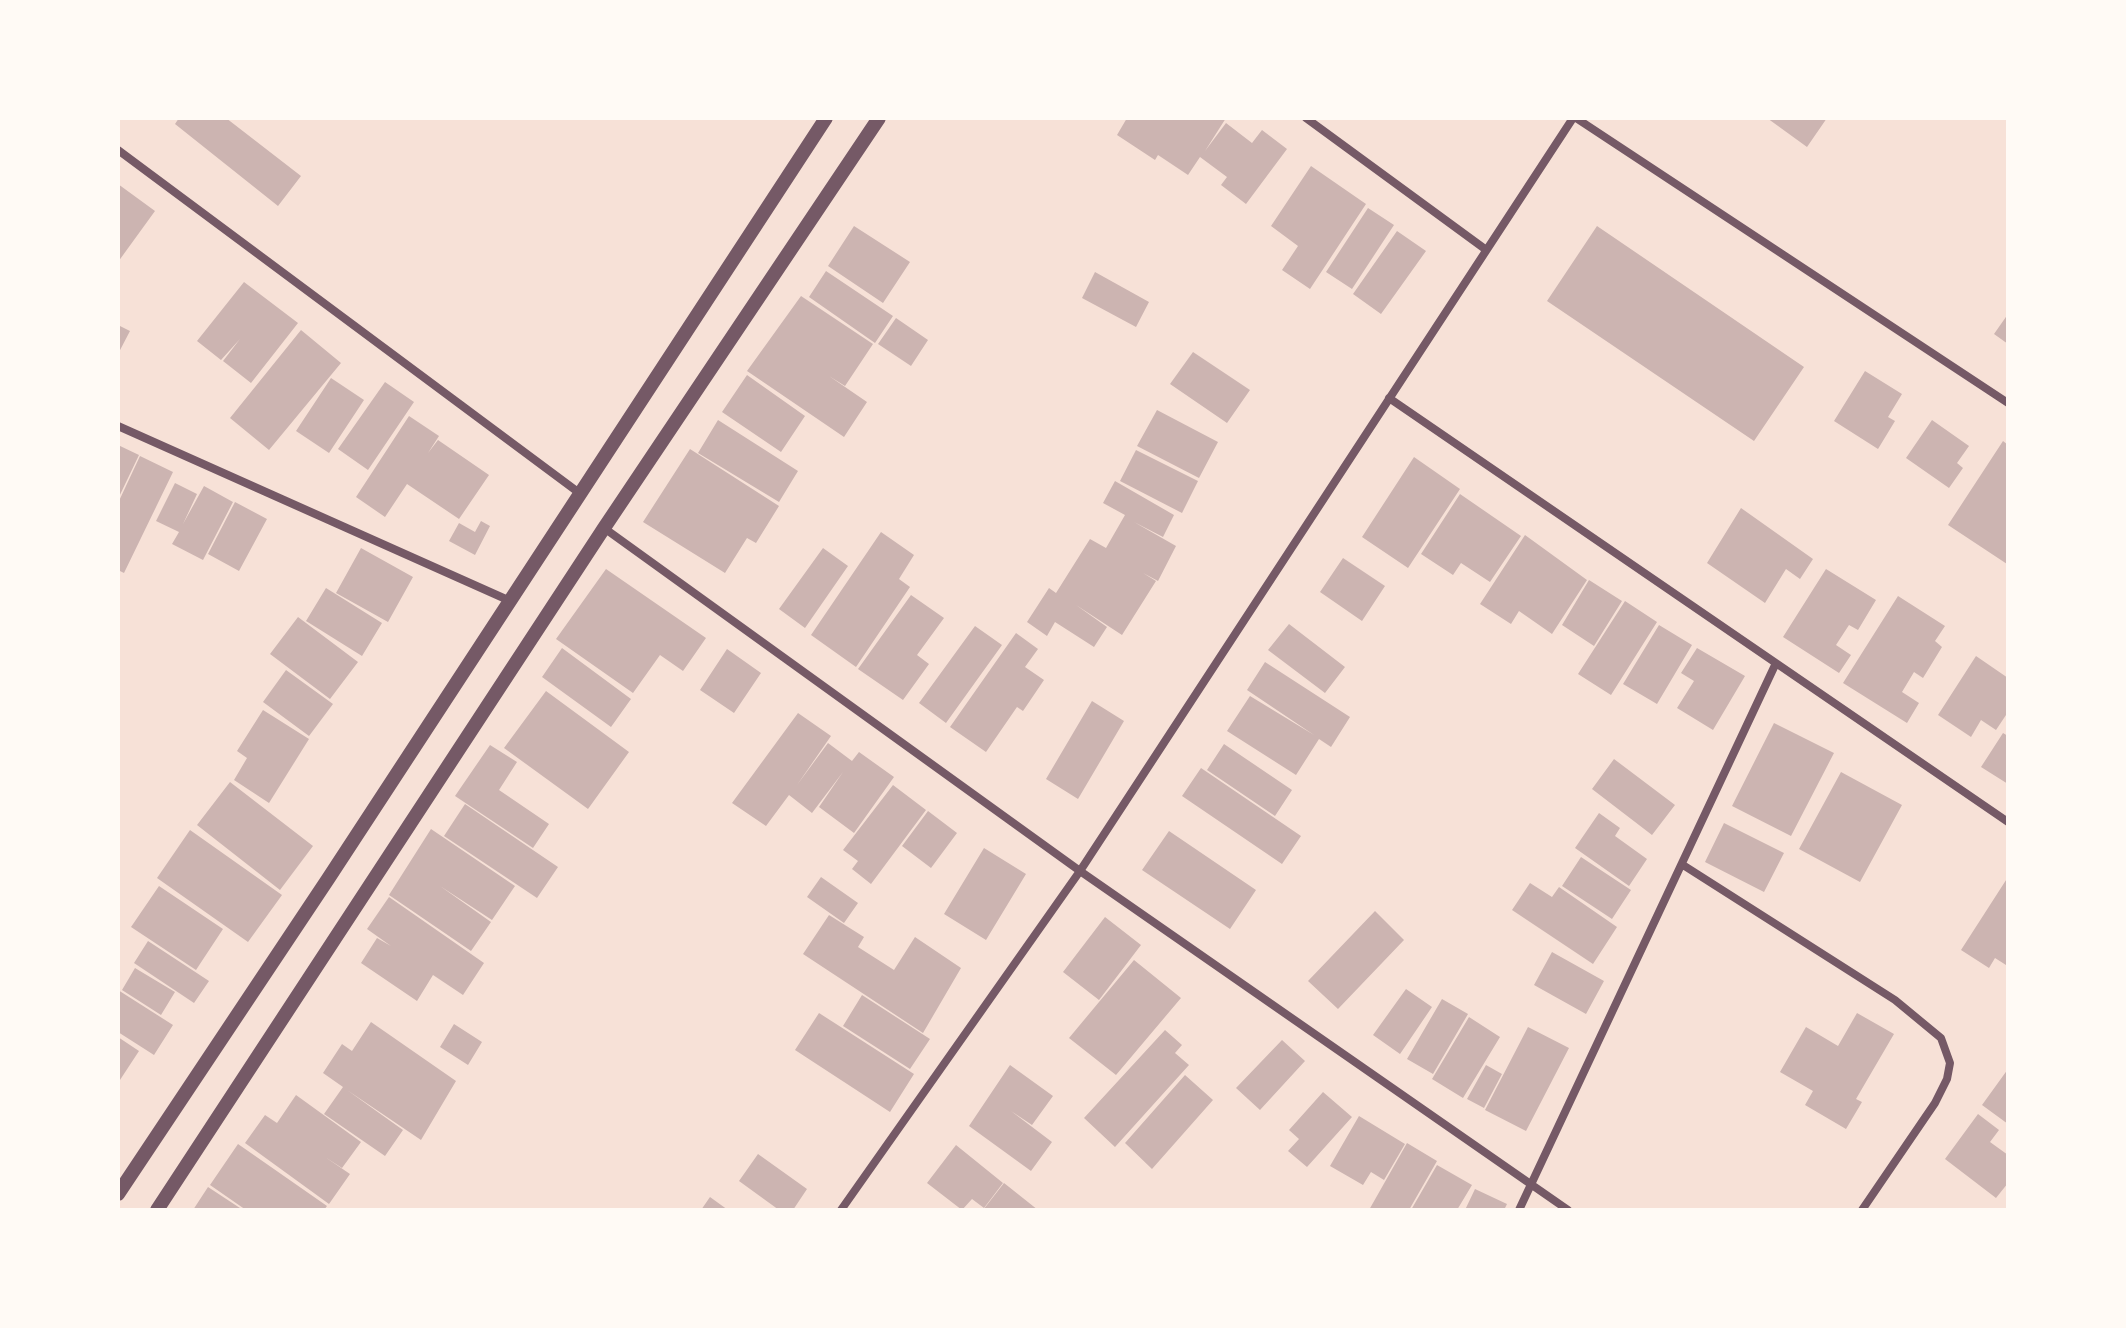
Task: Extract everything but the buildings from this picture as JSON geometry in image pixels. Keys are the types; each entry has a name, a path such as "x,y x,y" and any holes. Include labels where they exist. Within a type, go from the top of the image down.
{"street":[{"path":"118,1194 826,118"},
{"path":"157,1210 604,528 879,118"},
{"path":"1306,118 1485,249"},
{"path":"841,1210 1080,871 1485,249 1575,118 2008,403"},
{"path":"118,150 578,492"},
{"path":"1389,398 2008,822"},
{"path":"118,426 508,600"},
{"path":"604,528 1080,871 1568,1210"},
{"path":"1519,1210 1776,663"},
{"path":"1683,865 1895,1000 1941,1038 1950,1063 1947,1079 1935,1103 1862,1210"}]}
